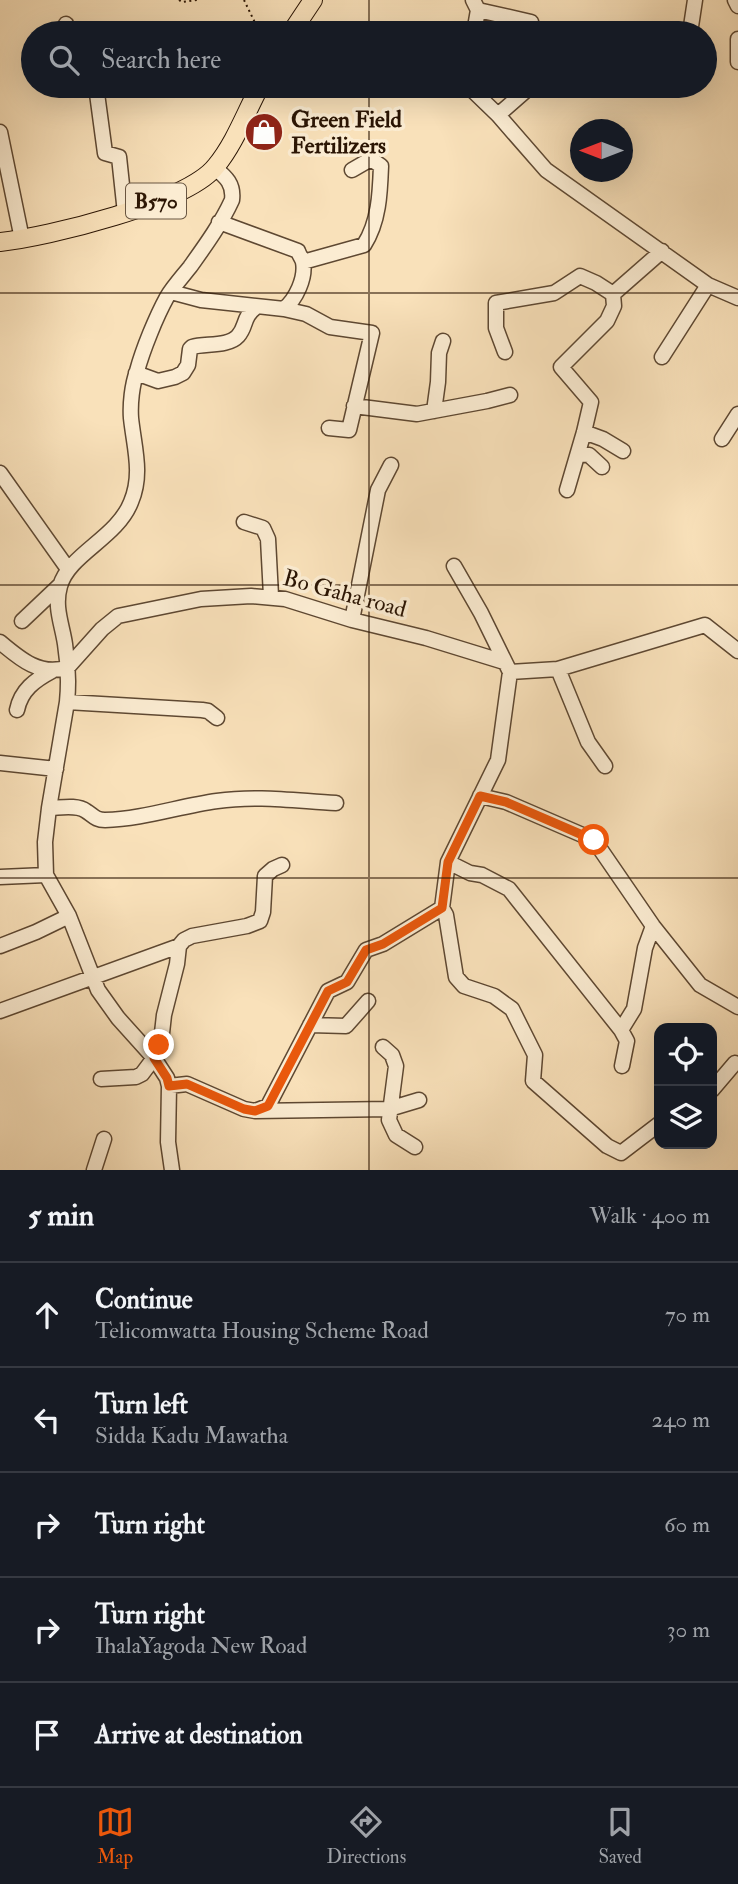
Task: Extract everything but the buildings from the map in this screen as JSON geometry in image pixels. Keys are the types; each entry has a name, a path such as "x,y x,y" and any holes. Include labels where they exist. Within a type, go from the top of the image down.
{"main road":[{"path":"300,21 313,0"},
{"name":"B570","path":"0,242 83,225 125,213 170,196 196,182 215,168 254,98"}],"street":[{"path":"495,13 506,0"},
{"path":"692,21 695,0"},
{"path":"735,0 738,6"},
{"path":"476,5 527,21"},
{"path":"738,39 738,62"},
{"path":"98,98 105,153 119,157 125,213"},
{"path":"480,98 546,170 708,285 738,298"},
{"path":"498,115 517,98"},
{"path":"0,132 22,239"},
{"path":"303,262 364,245 370,236 380,201 382,166 371,159 352,170"},
{"path":"22,621 60,585 68,569 109,533 131,503 138,467 131,418 136,373 171,292 208,243 229,205 233,194 230,183 215,168"},
{"path":"219,222 298,251 303,262 301,281 292,302 284,309"},
{"path":"613,295 662,251"},
{"path":"505,352 496,328 496,303 554,293 580,276 613,295 614,306 607,321 561,367 591,402 577,447 568,490"},
{"path":"662,357 708,285"},
{"path":"171,292 201,300 284,309 306,314 330,327 372,333 349,430 329,428"},
{"path":"136,373 158,381 183,373 188,365 190,349 196,345 232,341 238,336 249,312 256,307"},
{"path":"434,411 439,353 443,341"},
{"path":"355,406 418,414 510,395"},
{"path":"722,439 738,414"},
{"path":"577,447 603,439 623,451"},
{"path":"577,447 602,467"},
{"path":"352,620 378,490 391,465"},
{"path":"0,473 68,569"},
{"path":"244,522 264,528 268,539 271,596"},
{"path":"454,566 507,667 498,760 448,862 442,908 446,915 456,977 464,986 494,996 512,1009 535,1055 533,1081 607,1146 621,1153 654,1128"},
{"path":"60,585 58,609 68,667 67,702 49,808 44,862 46,875 69,916 98,990 118,1018 154,1058 167,1078 168,1142 172,1170"},
{"name":"Bo Gaha road","path":"68,667 102,629 118,616 201,599 271,596 426,638 507,667"},
{"path":"507,667 558,669 705,625 738,651"},
{"path":"0,642 29,664 52,671"},
{"path":"17,710 18,702 28,687 52,671 68,667"},
{"path":"558,669 588,743 606,766"},
{"path":"67,702 202,710 217,718"},
{"path":"0,763 56,769"},
{"path":"480,796 506,802 594,840 653,926 700,985 738,1007"},
{"path":"49,808 86,810 102,820 236,799 336,803"},
{"path":"448,862 509,889 621,1030 627,1041 621,1066"},
{"path":"0,1011 179,946 192,936 268,920 265,876 282,865"},
{"path":"0,877 46,875"},
{"path":"255,1111 268,1106 328,991 347,982 366,950 383,944 442,908"},
{"path":"0,946 69,916"},
{"path":"621,1030 634,1009 645,948 653,926"},
{"path":"101,1079 136,1077 142,1074 154,1058 179,946"},
{"path":"310,1025 346,1026 368,1001"},
{"path":"383,1047 392,1055 396,1066 388,1120 396,1135 415,1147"},
{"path":"715,1086 735,1063"},
{"path":"169,1086 187,1084 244,1109 255,1111 389,1109 419,1100"},
{"path":"94,1170 104,1139"}],"path":[{"path":"179,0 197,0"},
{"path":"244,0 254,21"}],"place":[{"name":"Green Field Fertilizers","path":"264,132"}],"route":[{"path":"159,1045 154,1058 169,1086 187,1084 244,1109 255,1111 268,1106 328,991 347,982 366,950 383,944 442,908 448,862 480,796 506,802 594,840"}]}
